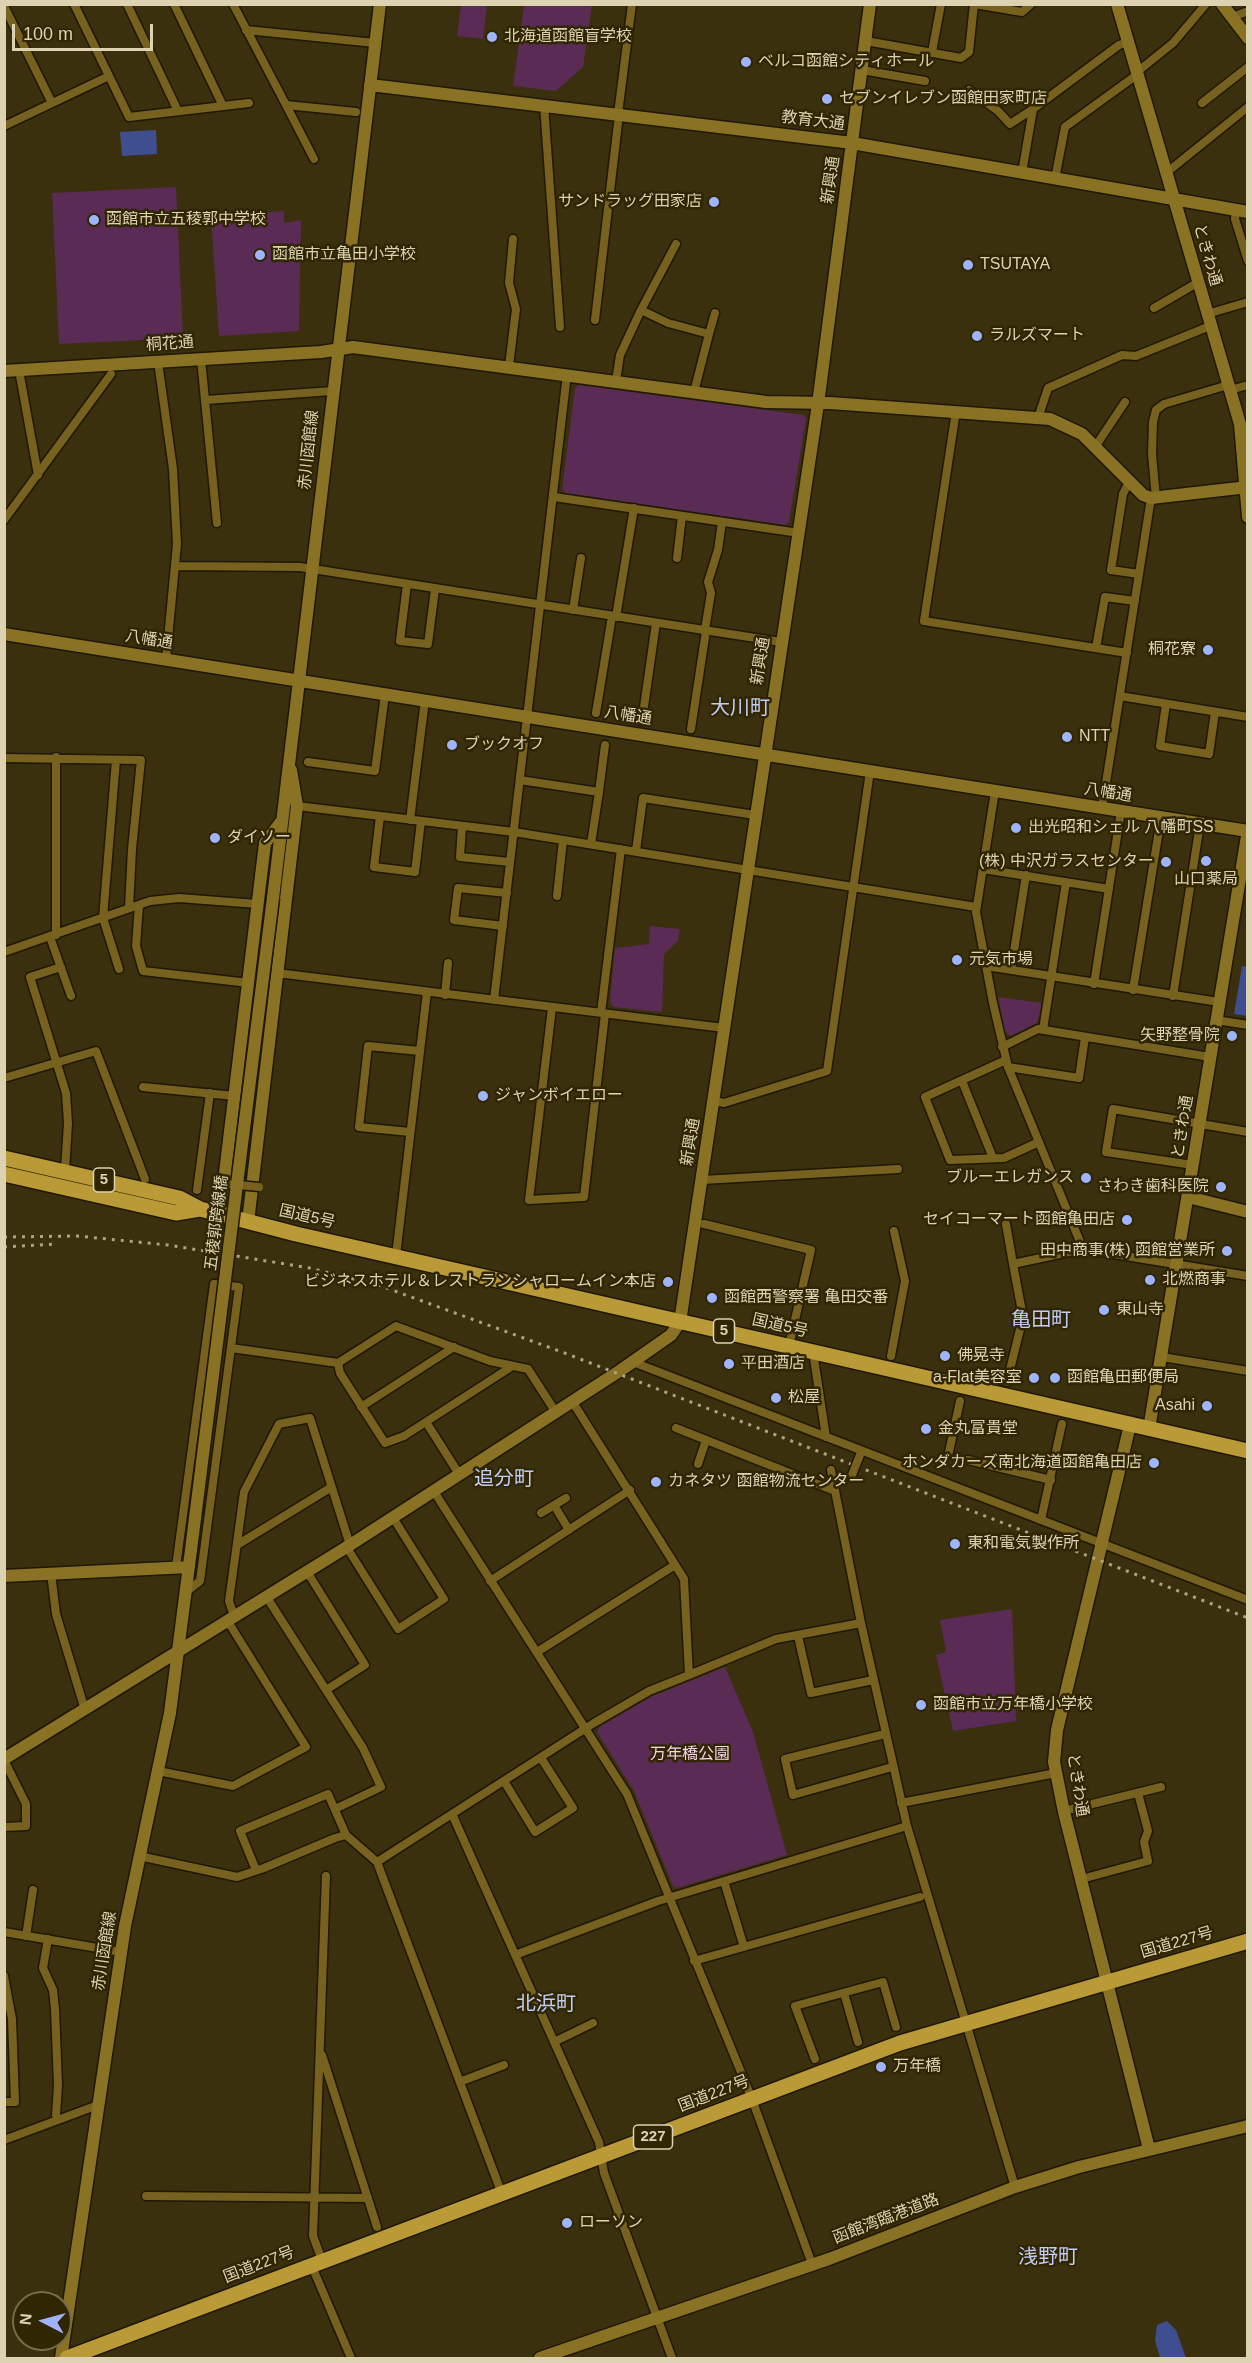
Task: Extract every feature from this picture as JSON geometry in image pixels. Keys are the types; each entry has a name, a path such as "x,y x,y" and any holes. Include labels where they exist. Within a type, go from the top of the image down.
{"highway":[{"name":"国道5号","path":"4,1158 179,1198 200,1209 248,1222 1248,1451"},
{"name":"国道5号","path":"4,1174 176,1213 200,1209"},
{"name":"国道227号","path":"67,2358 900,2043 964,2022 1248,1941"}],"street":[{"path":"74,4 129,117 249,103"},
{"path":"127,4 178,111"},
{"path":"174,4 223,106"},
{"path":"233,4 314,159"},
{"name":"赤川函館線","path":"273,898 380,4"},
{"path":"596,320 632,4"},
{"name":"新興通","path":"680,1322 818,404 870,4"},
{"path":"933,52 941,4"},
{"path":"866,41 960,58 969,52 976,5 1022,12 1031,4"},
{"name":"ときわ通","path":"1117,4 1240,424 1248,517"},
{"path":"1055,179 1065,127 1173,43 1206,4"},
{"path":"1222,4 1248,38"},
{"path":"4,6 52,103"},
{"path":"1233,17 1248,10"},
{"path":"246,30 375,43"},
{"path":"969,90 998,111 1010,124 1119,45 1128,42"},
{"path":"1202,103 1248,67"},
{"path":"862,70 925,81"},
{"path":"4,126 109,76"},
{"name":"教育大通","path":"370,85 544,105 618,118 852,143 1242,211"},
{"path":"286,105 356,112"},
{"path":"544,105 560,327"},
{"path":"1166,172 1248,107"},
{"path":"1022,173 1033,109"},
{"path":"1242,211 1235,219 1248,261"},
{"path":"509,366 516,309 509,284 513,239"},
{"path":"616,381 620,355 676,244"},
{"path":"1154,308 1197,283"},
{"path":"1038,418 1048,388 1122,355 1136,356 1248,302"},
{"path":"641,310 668,324 709,334"},
{"path":"694,392 715,313"},
{"name":"桐花通","path":"4,371 353,347 766,402 956,411 1050,419 1082,434 1143,495 1153,498"},
{"path":"201,359 217,523"},
{"path":"158,362 173,469 177,566 166,660"},
{"path":"19,370 38,475"},
{"path":"4,520 111,374"},
{"path":"494,1000 567,374"},
{"path":"1102,808 1153,498 1152,422 1156,410 1164,404 1248,385"},
{"path":"206,400 332,391"},
{"path":"1095,447 1125,402"},
{"path":"956,411 924,621 1127,653"},
{"path":"1129,482 1123,494 1111,570 1139,574"},
{"path":"1153,498 1246,487"},
{"path":"554,498 799,533"},
{"path":"596,713 634,508"},
{"path":"677,558 682,516"},
{"path":"691,729 711,593 708,582 718,550 722,522"},
{"path":"573,610 581,558"},
{"path":"177,566 300,567 781,642"},
{"path":"407,584 400,641 428,644 435,589"},
{"path":"1096,648 1105,597 1135,601"},
{"path":"642,721 656,623"},
{"name":"八幡通","path":"4,634 1248,831"},
{"path":"308,762 375,771 385,694"},
{"path":"1120,696 1248,717"},
{"path":"410,820 425,700"},
{"path":"1166,704 1160,746 1170,748 1209,754 1215,712"},
{"path":"591,844 605,745"},
{"path":"248,1222 297,806 289,756"},
{"path":"4,758 145,760 132,849 129,908"},
{"path":"57,758 53,936 71,996"},
{"path":"116,760 103,918 119,969"},
{"path":"714,1101 724,1102 827,1071 870,771"},
{"path":"520,780 599,792"},
{"path":"995,791 976,907 986,966 1007,1064 1083,1249"},
{"path":"636,851 643,798 755,815"},
{"path":"297,806 514,832 976,907"},
{"path":"1094,984 1121,811"},
{"path":"380,816 374,867 415,872 421,821"},
{"path":"1133,990 1161,818"},
{"path":"220,1215 265,843 281,821"},
{"path":"1173,996 1200,824"},
{"path":"462,826 460,857 510,862"},
{"name":"ときわ通","path":"1149,1429 1248,831"},
{"path":"557,896 564,840"},
{"path":"552,1008 529,1200 584,1197 621,849"},
{"path":"983,869 1109,889"},
{"path":"1011,970 1026,875"},
{"path":"1043,1030 1066,882"},
{"path":"503,926 454,920 458,888 507,893"},
{"path":"4,952 139,904 179,898 257,904"},
{"name":"五稜郭跨線橋","path":"191,1550 273,898"},
{"path":"139,904 136,946 143,971 249,983"},
{"path":"445,994 448,963"},
{"path":"986,966 1218,1002"},
{"path":"61,967 30,977 66,1094 68,1112 65,1171"},
{"path":"277,973 724,1028"},
{"path":"396,1256 427,992"},
{"path":"1216,1020 1248,1025"},
{"path":"1002,1047 1038,1029 1210,1058"},
{"path":"1039,1142 1004,1158 950,1160 925,1097 1007,1064 1079,1078 1085,1037"},
{"path":"410,1132 358,1127 368,1046 420,1052"},
{"path":"4,1078 96,1051 145,1179"},
{"path":"962,1081 993,1158"},
{"path":"143,1087 235,1096"},
{"path":"197,1190 210,1093"},
{"path":"1193,1165 1106,1152 1113,1109 1248,1132"},
{"path":"702,1180 898,1169"},
{"path":"218,1183 259,1187"},
{"path":"1188,1197 1248,1212"},
{"path":"704,1224 811,1250 789,1346"},
{"path":"1006,1224 1023,1317 1007,1382"},
{"path":"891,1356 905,1281 894,1231"},
{"path":"1013,1264 1083,1249 1248,1276"},
{"path":"176,1567 214,1284 239,1287 200,1581 186,1592"},
{"path":"4,1827 26,1826 26,1804 4,1759 177,1653 633,1362 671,1335 680,1322"},
{"path":"231,1348 338,1364 396,1326 511,1366 528,1369 555,1412"},
{"path":"361,1407 454,1347"},
{"path":"813,1352 826,1437"},
{"path":"1162,1357 1248,1371"},
{"path":"633,1362 1248,1600"},
{"path":"338,1364 340,1373 385,1443 426,1422 511,1366"},
{"path":"572,1401 684,1579 689,1675"},
{"path":"949,1452 960,1401"},
{"path":"158,1771 232,1786 306,1747 230,1618 229,1601 244,1492 279,1424 310,1418 348,1545 398,1629 444,1599 392,1516"},
{"path":"426,1422 459,1474"},
{"path":"1041,1520 1062,1425"},
{"name":"ときわ通","path":"1130,1425 1054,1750 1056,1773 1149,2149"},
{"path":"676,1428 835,1491"},
{"path":"698,1464 706,1440"},
{"path":"852,1475 860,1455"},
{"path":"968,1460 1050,1480"},
{"path":"831,1470 861,1623 901,1803 964,2022 1015,2187"},
{"path":"237,1545 330,1488"},
{"path":"433,1490 627,1794 752,2099 812,2264"},
{"path":"490,1581 630,1490"},
{"path":"541,1514 566,1498"},
{"path":"554,1505 569,1530"},
{"name":"赤川函館線","path":"61,2358 122,1952 139,1857 170,1713 191,1550"},
{"path":"537,1652 675,1565"},
{"path":"4,1576 189,1567"},
{"path":"306,1570 365,1665 326,1690"},
{"path":"51,1573 56,1614 85,1710"},
{"path":"266,1596 363,1748 381,1787 335,1809"},
{"path":"377,1862 649,1691 776,1639 861,1623"},
{"path":"798,1636 811,1693 873,1680"},
{"path":"885,1734 785,1759 793,1795 892,1767"},
{"path":"504,1781 535,1832 573,1808 541,1758"},
{"path":"901,1803 1056,1773"},
{"path":"1072,1809 1161,1787"},
{"path":"1089,1877 1148,1862 1144,1842 1148,1831 1138,1793"},
{"path":"256,1870 240,1831 328,1794 346,1835 377,1862 462,2081 502,2194"},
{"path":"452,1814 598,2142 601,2157 672,2358"},
{"path":"515,1955 669,1897 907,1826"},
{"path":"139,1857 237,1877 346,1835"},
{"path":"326,1876 313,2236 316,2262 351,2358"},
{"path":"724,1881 744,1947"},
{"path":"26,1936 33,1890"},
{"path":"694,1961 920,1897"},
{"path":"4,1932 122,1952"},
{"path":"48,1939 43,1968 53,1990 55,2009 58,2085 56,2115"},
{"path":"4,1976 9,2061 15,2102 4,2102"},
{"path":"815,2059 795,2006 883,1982 896,2027"},
{"path":"844,1994 858,2042"},
{"path":"554,2042 593,2023"},
{"path":"320,2049 377,2227"},
{"path":"462,2081 504,2066"},
{"path":"4,2140 98,2105"},
{"name":"函館湾臨港道路","path":"540,2358 657,2320 1015,2187 1149,2149 1248,2126"},
{"path":"146,2196 259,2198 262,2195 368,2198"}],"green space":[{"path":"461,5 487,5 483,39 457,36"},
{"path":"524,5 592,5 583,67 556,91 513,86"},
{"path":"176,187 183,338 59,344 52,193"},
{"path":"284,211 284,223 301,220 299,331 219,336 211,216"},
{"path":"579,385 804,415 806,419 789,522 785,525 566,493 562,489 575,388"},
{"path":"650,926 680,929 678,941 664,954 662,1012 613,1007 610,1001 615,948 649,944"},
{"path":"998,997 1042,1003 1037,1023 1011,1036 1005,1032"},
{"path":"1012,1609 1016,1721 953,1731 936,1655 946,1652 940,1620"},
{"name":"万年橋公園","path":"725,1667 753,1732 787,1855 677,1888 673,1886 634,1791 597,1732 599,1727 653,1696"}],"water":[{"path":"156,130 157,154 122,156 120,132"},
{"path":"1242,966 1247,967 1247,1016 1234,1014"},
{"path":"1167,2321 1176,2330 1186,2358 1160,2358 1155,2340 1157,2325"}],"railway":[{"path":"4,1237 77,1236 168,1245 310,1268 381,1286 562,1352 1248,1618"},
{"path":"4,1247 57,1244"}],"place":[{"name":"北海道函館盲学校","path":"492,37"},
{"name":"ベルコ函館シティホール","path":"746,62"},
{"name":"セブンイレブン函館田家町店","path":"827,99"},
{"name":"サンドラッグ田家店","path":"714,202"},
{"name":"函館市立五稜郭中学校","path":"94,220"},
{"name":"函館市立亀田小学校","path":"260,255"},
{"name":"TSUTAYA","path":"968,265"},
{"name":"ラルズマート","path":"977,336"},
{"name":"桐花寮","path":"1208,650"},
{"name":"NTT","path":"1067,737"},
{"name":"ブックオフ","path":"452,745"},
{"name":"出光昭和シェル 八幡町SS","path":"1016,828"},
{"name":"ダイソー","path":"215,838"},
{"name":"山口薬局","path":"1206,861"},
{"name":"(株) 中沢ガラスセンター","path":"1166,862"},
{"name":"元気市場","path":"957,960"},
{"name":"矢野整骨院","path":"1232,1036"},
{"name":"ジャンボイエロー","path":"483,1096"},
{"name":"ブルーエレガンス","path":"1086,1178"},
{"name":"さわき歯科医院","path":"1221,1187"},
{"name":"セイコーマート函館亀田店","path":"1127,1220"},
{"name":"田中商事(株) 函館営業所","path":"1227,1251"},
{"name":"北燃商事","path":"1150,1280"},
{"name":"ビジネスホテル＆レストランシャロームイン本店","path":"668,1282"},
{"name":"函館西警察署 亀田交番","path":"712,1298"},
{"name":"東山寺","path":"1104,1310"},
{"name":"佛晃寺","path":"945,1356"},
{"name":"平田酒店","path":"729,1364"},
{"name":"a-Flat美容室","path":"1034,1378"},
{"name":"函館亀田郵便局","path":"1055,1378"},
{"name":"松屋","path":"776,1398"},
{"name":"Asahi","path":"1207,1406"},
{"name":"金丸富貴堂","path":"926,1429"},
{"name":"ホンダカーズ南北海道函館亀田店","path":"1154,1463"},
{"name":"カネタツ 函館物流センター","path":"656,1482"},
{"name":"東和電気製作所","path":"955,1544"},
{"name":"函館市立万年橋小学校","path":"921,1705"},
{"name":"万年橋","path":"881,2067"},
{"name":"ローソン","path":"567,2223"}],"district":[{"name":"大川町","path":"740,708"},
{"name":"亀田町","path":"1041,1320"},
{"name":"追分町","path":"504,1479"},
{"name":"北浜町","path":"546,2004"},
{"name":"浅野町","path":"1048,2257"}]}
